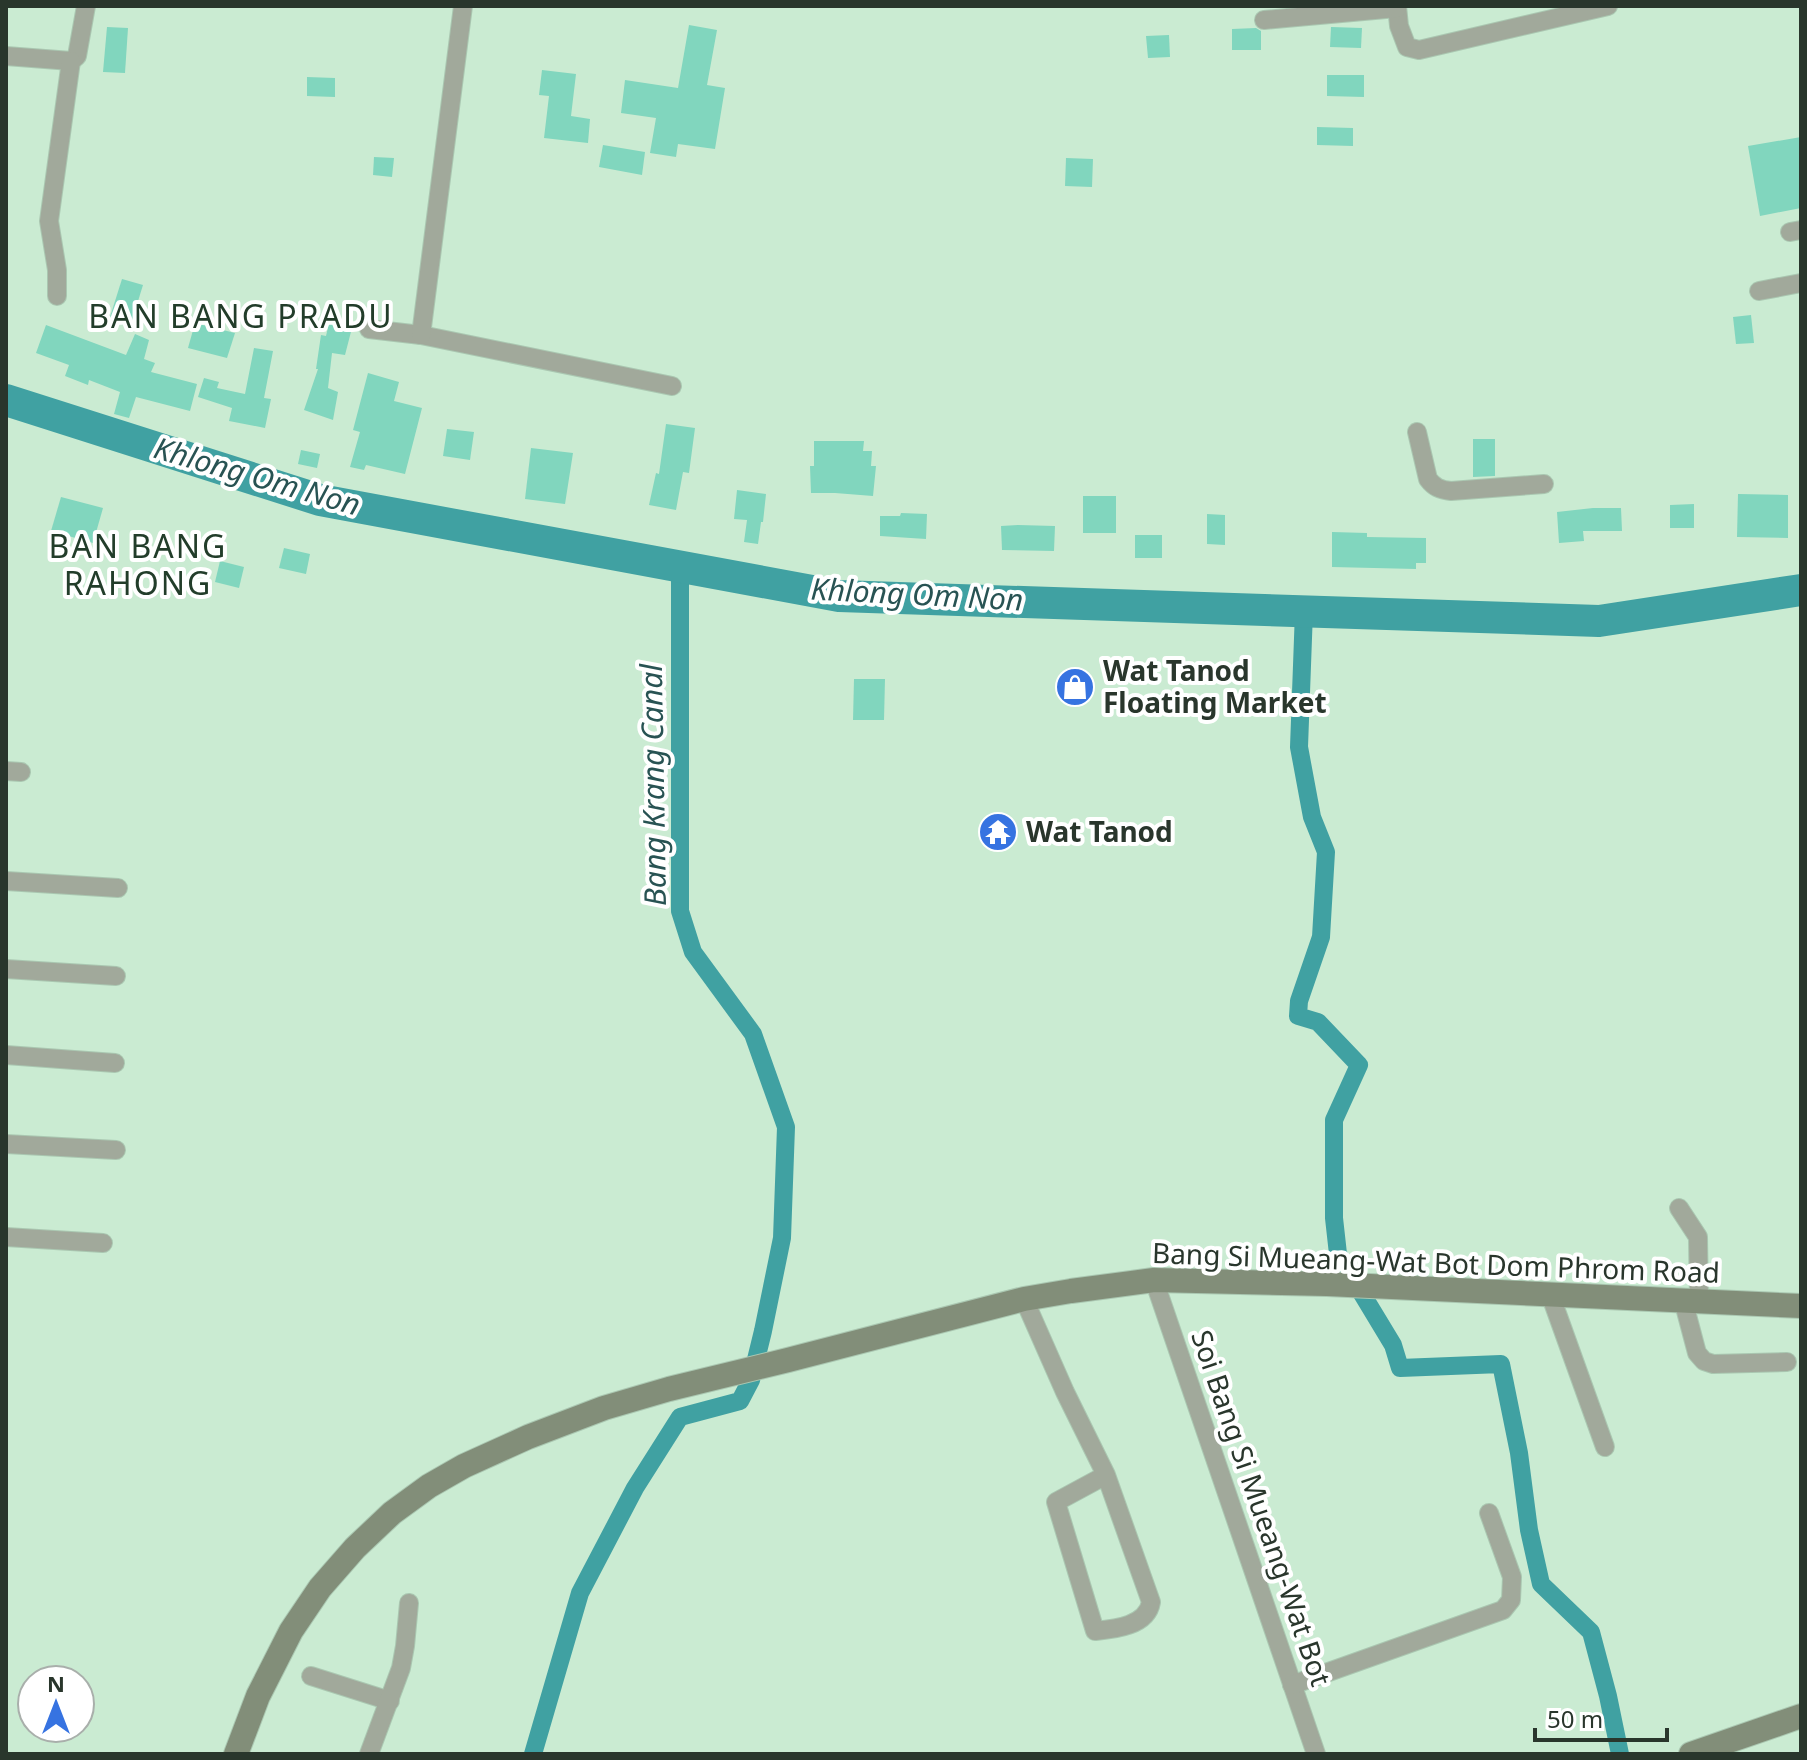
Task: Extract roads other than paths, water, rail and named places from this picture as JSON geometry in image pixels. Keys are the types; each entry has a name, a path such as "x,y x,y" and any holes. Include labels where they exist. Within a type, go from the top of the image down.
{"street":[{"path":"57,296 57,270 49,221 71,61 77,56 86,6"},
{"path":"421,335 463,6"},
{"path":"1264,20 1397,7 1399,26 1407,47 1419,50 1608,6"},
{"path":"6,56 71,61"},
{"path":"1759,291 1801,283"},
{"path":"369,329 421,335 672,386"},
{"path":"1417,432 1428,479 1441,490 1544,484"},
{"path":"6,881 118,888"},
{"path":"6,969 116,976"},
{"path":"6,1055 115,1063"},
{"path":"6,1144 116,1150"},
{"path":"1679,1208 1698,1237 1691,1301 1697,1353 1704,1361 1713,1364 1787,1362"},
{"path":"6,1237 103,1243"},
{"name":"Bang Si Mueang-Wat Bot Dom Phrom Road","path":"236,1754 258,1696 291,1631 329,1578 392,1513 464,1466 528,1437 604,1408 669,1389 1024,1299 1154,1280 1380,1286 1801,1306"},
{"name":"Soi Bang Si Mueang-Wat Bot","path":"1154,1280 1316,1754"},
{"path":"1550,1294 1605,1447"},
{"path":"1024,1299 1106,1475 1151,1602 1149,1610 1129,1625 1095,1631 1056,1502 1106,1475"},
{"path":"1292,1685 1503,1610 1511,1600 1512,1577 1489,1513"},
{"path":"369,1754 403,1657 409,1603"},
{"path":"311,1676 390,1701"},
{"path":"1691,1754 1801,1716"}],"waterway":[{"name":"Khlong Om Non","path":"6,400 320,500 839,596 1599,621 1801,590"},
{"name":"Bang Krang Canal","path":"533,1754 580,1593 635,1488 680,1417 740,1401 751,1380 782,1238 786,1127 753,1034 693,952 680,911 680,567"},
{"path":"1304,611 1299,747 1312,817 1326,852 1321,937 1299,1001 1298,1016 1318,1022 1359,1065 1334,1120 1334,1218 1338,1254 1393,1345 1400,1368 1501,1364 1541,1584 1591,1632 1620,1754"}],"place":[{"name":"Wat Tanod Floating Market","path":"1075,687"},
{"name":"Wat Tanod","path":"998,832"}],"district":[{"name":"BAN BANG PRADU","path":"241,317"},
{"name":"BAN BANG RAHONG","path":"138,566"}]}
